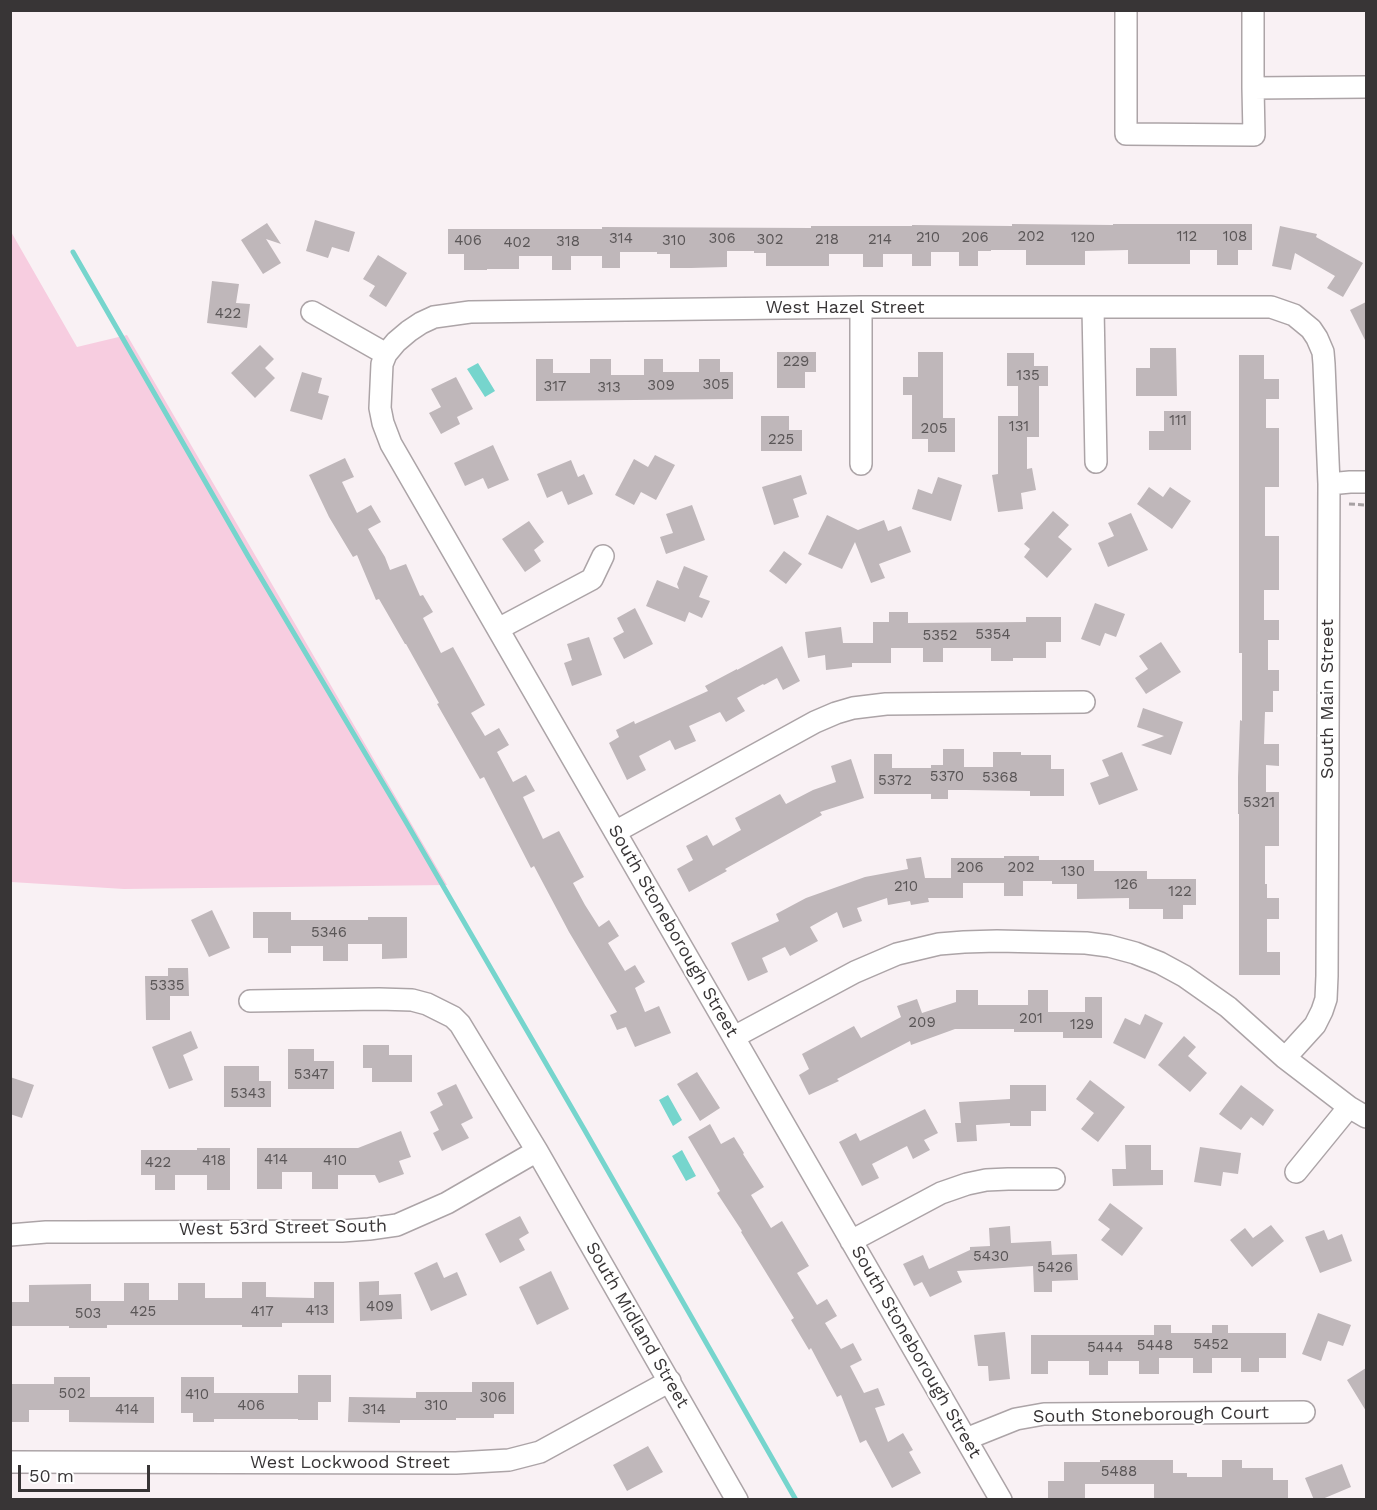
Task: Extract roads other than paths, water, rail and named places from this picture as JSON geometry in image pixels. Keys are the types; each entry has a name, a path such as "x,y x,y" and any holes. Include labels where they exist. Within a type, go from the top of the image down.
{"street":[{"path":"1126,10 1126,134 1254,135 1253,10"},
{"path":"1253,88 1366,87"},
{"path":"861,307 861,464"},
{"name":"West Hazel Street","path":"386,354 396,342 421,323 434,317 470,312 861,307 1271,307 1294,315 1311,329"},
{"path":"1093,308 1096,462"},
{"path":"312,312 386,354"},
{"name":"South Main Street","path":"1286,1058 1315,1025 1322,1011 1326,999 1327,976 1329,484 1324,358 1311,329"},
{"name":"South Stoneborough Street","path":"386,354 382,364 380,408 382,423 389,440 1001,1500"},
{"path":"1329,484 1366,482"},
{"path":"498,629 592,579 603,556"},
{"path":"615,832 815,722 853,708 886,704 1084,702"},
{"path":"734,1037 855,972 897,954 939,944 997,940 1074,942 1109,946 1136,953 1178,972 1228,1007 1286,1058 1358,1112 1296,1172"},
{"name":"South Midland Street","path":"249,1001 412,1000 440,1009 460,1024 537,1151 737,1500"},
{"name":"West 53rd Street South","path":"10,1235 46,1232 369,1230 397,1225 447,1203 537,1151"},
{"path":"851,1241 941,1193 967,1184 986,1180 1054,1179"},
{"name":"West Lockwood Street","path":"10,1462 456,1463 509,1460 540,1452 670,1381"},
{"name":"South Stoneborough Court","path":"966,1439 1016,1419 1044,1414 1304,1412"}],"water":[{"path":"478,363 495,391 485,397 467,369"},
{"path":"668,1095 682,1120 673,1126 659,1100"},
{"path":"682,1150 696,1176 686,1181 672,1156"}],"waterway":[{"path":"73,252 248,556 584,1129 796,1500"}]}
